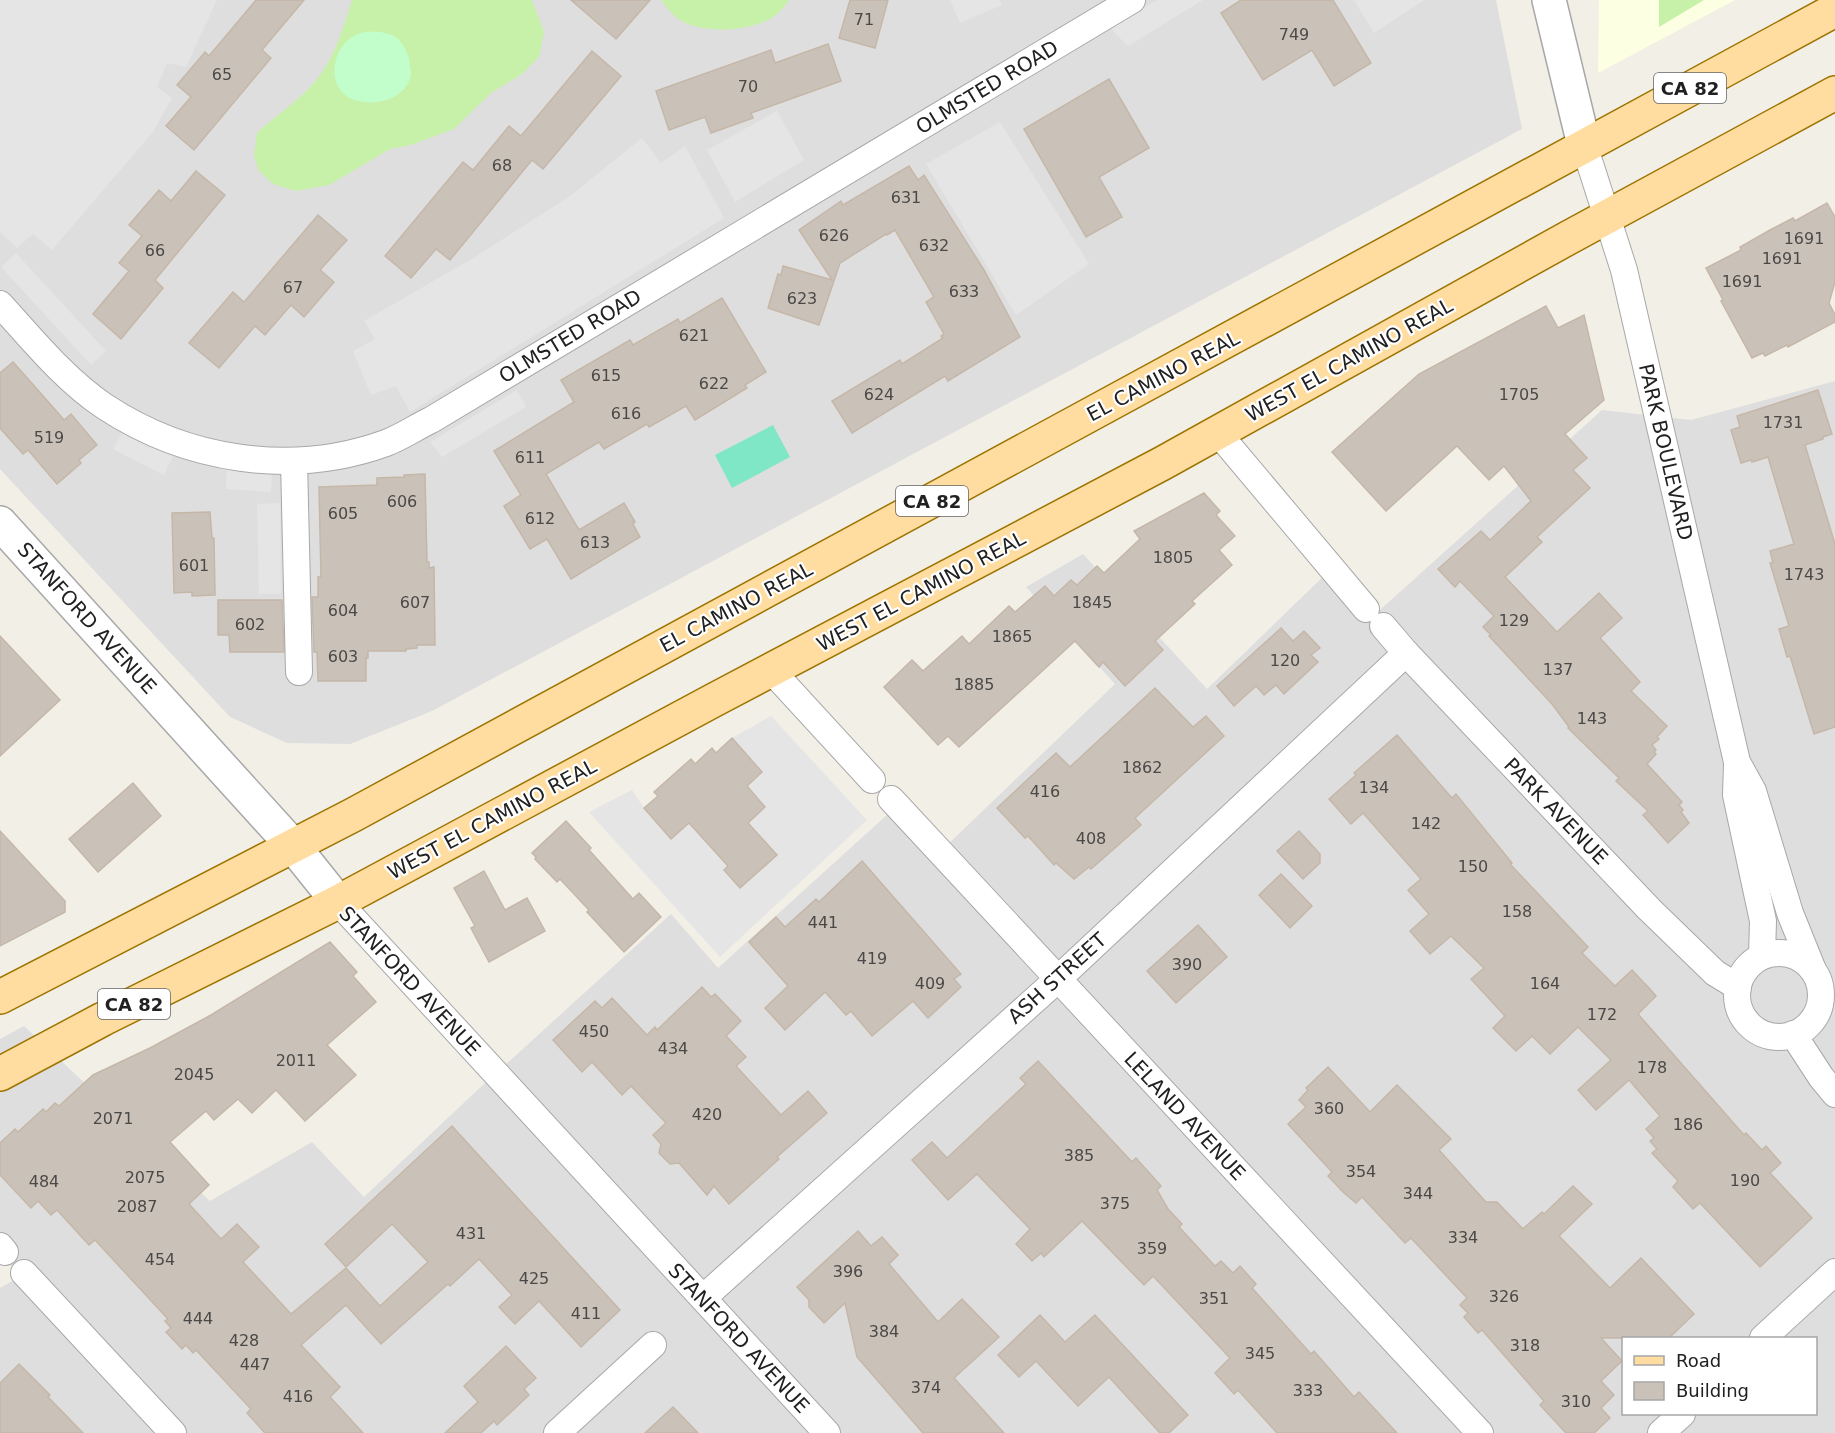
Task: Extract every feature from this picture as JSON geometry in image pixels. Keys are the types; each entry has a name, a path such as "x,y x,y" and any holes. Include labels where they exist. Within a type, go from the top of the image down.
{"main road":[{"name":"EL CAMINO REAL","path":"294,847 1835,9"},
{"name":"WEST EL CAMINO REAL","path":"0,1074 93,1024 338,902 1273,404 1608,216 1835,93"},
{"name":"CA 82","path":"0,997 294,847"}],"street":[{"name":"OLMSTED ROAD","path":"0,304 61,370 103,405 145,430 193,449 241,459 294,461 338,456 388,442 431,420 1132,0"},
{"path":"1549,0 1584,145"},
{"name":"PARK BOULEVARD","path":"1584,145 1624,270 1737,762 1736,795 1763,921 1762,956"},
{"name":"PARK AVENUE","path":"1218,433 1406,653 1649,909 1715,973 1738,987"},
{"path":"294,461 298,672"},
{"name":"STANFORD AVENUE","path":"0,523 294,847 338,902 827,1433"},
{"name":"ASH STREET","path":"703,1298 1058,979 1406,653"},
{"path":"771,670 872,780"},
{"name":"PARK BOULEVARD","path":"1737,762 1753,791 1790,913 1821,994 1819,1007 1813,1018 1805,1028 1793,1034"},
{"name":"LELAND AVENUE","path":"891,799 1480,1433"},
{"path":"1813,970 1803,960 1790,954 1776,953 1762,956 1747,969 1738,987 1737,999 1741,1012 1757,1031 1768,1036 1781,1037 1793,1034 1835,1094"},
{"path":"1764,1337 1835,1272"},
{"path":"24,1273 173,1433"},
{"path":"557,1433 653,1345"},
{"path":"1661,1433 1680,1415"}],"shaded area":[{"path":"0,0 1496,0 1522,129 432,711 350,744 287,743 230,717 0,469"},
{"path":"0,0 217,0 186,67 167,63 157,87 172,98 153,132 52,250 33,234 17,248 0,232"},
{"path":"950,0 1000,0 1002,5 960,23"},
{"path":"1157,0 1203,0 1128,46 1110,28"},
{"path":"1354,0 1424,0 1374,33"},
{"path":"1599,0 1735,0 1598,73"},
{"path":"777,111 804,160 735,202 707,150"},
{"path":"1000,122 1089,264 1016,315 926,164"},
{"path":"642,138 661,163 685,146 724,218 410,412 396,386 371,395 353,351 375,339 364,321 475,257 570,196"},
{"path":"16,253 106,351 91,365 1,267"},
{"path":"1835,381 1835,1433 0,1433 0,1288 21,1276 0,1251 0,1039 24,1026 210,1201 312,1142 364,1197 671,914 718,968 899,804 942,850 1115,684 1026,587 1083,554 1207,689 1328,572 1371,618 1602,410 1691,420"},
{"path":"517,390 526,407 442,457 430,442"},
{"path":"124,429 174,454 164,475 113,449"},
{"path":"227,470 272,473 271,492 226,489"},
{"path":"280,503 281,594 259,594 257,504"},
{"path":"771,716 867,820 720,957 589,812 632,790 644,808 671,839 689,823 728,866 724,870 740,887 748,823 765,807 747,786 762,772 732,738"}],"green space":[{"path":"352,0 532,0 544,32 539,57 522,74 491,93 454,129 411,145 390,149 329,185 296,191 273,184 259,171 254,156 257,133 318,78 331,58"},
{"path":"661,0 789,0 777,14 763,22 739,28 711,29 698,27 677,18"},
{"path":"1659,0 1704,0 1659,27"},
{"path":"381,32 394,36 404,46 411,73 406,87 401,92 380,102 352,99 338,87 335,79 334,70 339,52 350,38 358,34"},
{"path":"773,425 790,457 732,488 715,455"}],"building":[{"path":"256,0 304,0 262,50 271,58 194,150 166,126 191,97 177,85 205,52 209,56"},
{"path":"571,0 650,0 616,39"},
{"path":"850,0 888,0 875,48 839,38"},
{"path":"1241,0 1333,0 1371,63 1334,86 1312,50 1263,80 1221,13"},
{"path":"828,44 841,81 751,113 753,118 711,133 705,117 669,130 656,91 771,50 775,63"},
{"path":"592,51 621,76 543,169 532,160 450,260 436,249 411,278 385,256 463,162 473,170 509,126 521,136"},
{"path":"1109,79 1149,148 1099,177 1122,217 1086,237 1024,129"},
{"path":"909,166 918,180 924,175 984,270 1020,337 948,381 945,376 852,433 832,401 900,360 902,364 943,338 941,336 944,334 926,302 934,297 895,230 840,263 819,325 768,308 778,274 781,275 783,266 832,280 799,230 841,201 843,205"},
{"path":"196,171 225,195 155,280 163,288 121,339 93,314 129,271 119,263 142,236 129,225 159,190 171,201"},
{"path":"1827,203 1835,217 1835,282 1829,303 1835,315 1835,322 1788,347 1787,345 1765,356 1763,353 1752,358 1706,268 1741,250 1740,247 1770,230 1793,218 1795,221"},
{"path":"318,215 347,240 320,270 334,282 304,317 291,305 265,335 255,326 219,368 189,343 233,292 244,302"},
{"path":"722,298 766,372 745,385 747,388 695,420 686,406 649,427 647,424 604,449 599,442 546,474 579,530 624,503 635,522 633,524 640,537 571,579 547,539 530,549 504,506 521,495 494,451 574,402 561,380 630,340 633,345 678,319 680,323"},
{"path":"1546,306 1558,328 1584,315 1604,400 1565,434 1587,458 1573,470 1590,488 1537,537 1542,542 1505,577 1557,632 1599,593 1622,618 1600,638 1640,682 1631,691 1667,726 1652,745 1656,754 1647,764 1682,802 1679,805 1683,810 1681,812 1689,823 1668,843 1643,815 1648,811 1616,781 1619,778 1568,728 1552,704 1489,636 1491,635 1483,627 1494,616 1460,581 1455,587 1438,569 1481,531 1490,540 1531,501 1504,466 1489,480 1457,446 1386,511 1332,452 1419,374"},
{"path":"13,362 64,420 71,414 97,445 79,460 81,463 57,484 28,450 23,454 0,428 0,373"},
{"path":"1818,390 1832,434 1805,445 1835,544 1835,727 1814,734 1790,656 1787,657 1779,629 1789,626 1770,563 1773,562 1770,551 1794,544 1768,457 1741,463 1731,430 1740,427 1737,416"},
{"path":"425,474 427,562 429,562 429,568 434,567 435,645 417,645 417,648 406,649 406,651 368,651 366,681 318,681 317,652 314,652 312,597 318,597 318,577 321,577 319,487 377,485 377,478"},
{"path":"1204,493 1220,511 1216,515 1235,536 1219,550 1232,565 1192,601 1195,604 1155,641 1163,650 1125,686 1103,662 1099,667 1075,641 959,747 948,736 938,745 884,687 912,660 923,671 962,636 969,644 1009,606 1015,612 1045,586 1054,596 1071,580 1077,585 1097,566 1104,573 1140,539 1134,531"},
{"path":"210,512 212,538 214,538 215,595 192,596 192,592 174,593 172,513"},
{"path":"218,600 282,600 284,652 230,652 229,635 218,635"},
{"path":"1281,628 1293,641 1304,631 1320,648 1311,655 1318,662 1284,694 1276,685 1264,695 1256,686 1234,706 1217,686"},
{"path":"0,636 60,700 0,756"},
{"path":"1155,688 1193,727 1206,716 1224,736 1135,818 1141,825 1091,869 1089,867 1074,879 1056,863 1054,865 1028,836 1025,838 997,808 1056,753 1070,767"},
{"path":"1397,735 1452,798 1456,794 1512,863 1510,864 1588,947 1582,953 1615,986 1632,970 1649,988 1656,996 1638,1014 1744,1135 1746,1133 1762,1150 1766,1146 1781,1163 1770,1173 1812,1218 1760,1267 1700,1203 1693,1209 1673,1187 1678,1181 1652,1153 1657,1149 1650,1141 1654,1138 1646,1129 1660,1116 1629,1080 1596,1110 1578,1090 1611,1060 1578,1027 1550,1054 1532,1036 1516,1051 1493,1028 1505,1016 1471,979 1484,968 1451,936 1430,954 1410,931 1429,914 1408,890 1421,879 1363,813 1351,824 1329,799"},
{"path":"732,738 762,772 747,786 765,807 748,823 777,855 740,888 724,870 728,866 689,823 671,839 644,808 658,796 654,792 691,759 695,764 712,748 716,753"},
{"path":"133,783 161,816 98,872 69,839"},
{"path":"566,821 633,899 639,893 661,917 624,952 587,912 589,910 560,879 557,882 532,853"},
{"path":"0,831 65,901 65,912 0,946"},
{"path":"1299,831 1320,854 1320,863 1303,879 1277,851"},
{"path":"862,861 961,974 954,979 961,987 928,1018 913,1001 872,1036 851,1011 846,1015 825,992 785,1030 765,1008 788,986 749,942 776,917 785,927 816,899 819,902"},
{"path":"484,871 505,910 527,898 545,931 489,962 471,928 475,926 454,888"},
{"path":"1281,874 1312,906 1290,928 1259,895"},
{"path":"1198,925 1227,957 1176,1003 1147,971"},
{"path":"330,942 357,972 353,976 376,1002 327,1045 356,1075 305,1121 276,1090 252,1113 238,1099 214,1120 206,1111 170,1142 209,1185 189,1204 221,1239 237,1224 259,1247 243,1262 291,1314 346,1268 380,1306 428,1262 392,1224 346,1267 325,1244 452,1126 620,1310 581,1347 539,1301 515,1324 499,1307 512,1295 479,1259 381,1344 346,1305 301,1345 340,1387 330,1397 363,1433 265,1433 247,1413 251,1409 196,1350 193,1353 186,1345 182,1349 166,1332 171,1328 165,1321 168,1319 95,1240 89,1245 57,1210 51,1215 38,1201 31,1208 0,1175 0,1143 15,1129 18,1132 43,1109 46,1112 55,1103 59,1106 93,1075 211,1015"},
{"path":"702,987 711,997 715,994 741,1021 726,1036 746,1057 736,1066 781,1115 808,1091 827,1113 729,1204 714,1186 707,1195 679,1163 670,1164 659,1153 661,1144 653,1135 666,1123 631,1086 622,1095 592,1062 582,1072 553,1040 595,1001 602,1008 612,998 647,1035 655,1027 657,1030"},
{"path":"1038,1061 1132,1162 1136,1158 1161,1186 1157,1190 1168,1209 1182,1224 1179,1227 1215,1266 1221,1261 1233,1273 1240,1266 1256,1284 1252,1288 1311,1354 1314,1351 1354,1397 1359,1392 1397,1433 1277,1433 1238,1390 1234,1394 1215,1373 1230,1358 1153,1276 1144,1285 1082,1221 1044,1257 1041,1253 1032,1261 1016,1244 1030,1229 977,1174 948,1200 912,1160 932,1142 947,1158 1026,1084 1020,1078"},
{"path":"1328,1067 1370,1112 1397,1085 1451,1139 1439,1150 1486,1202 1497,1202 1523,1229 1542,1212 1544,1214 1573,1186 1592,1204 1559,1236 1610,1288 1641,1258 1694,1314 1670,1337 1601,1338 1622,1361 1601,1381 1614,1395 1601,1408 1610,1418 1594,1433 1566,1433 1540,1405 1544,1401 1482,1330 1478,1333 1464,1317 1468,1313 1460,1305 1467,1298 1411,1238 1405,1243 1362,1197 1356,1203 1328,1176 1332,1172 1288,1124 1306,1107 1299,1100 1308,1090 1306,1088"},
{"path":"858,1231 871,1246 882,1237 898,1255 889,1264 938,1322 962,1299 999,1337 954,1378 1004,1433 923,1433 857,1357 845,1303 824,1323 809,1307 809,1300 797,1287"},
{"path":"1040,1315 1065,1342 1095,1315 1188,1415 1169,1433 1160,1433 1109,1377 1078,1406 1036,1361 1019,1377 998,1355"},
{"path":"506,1346 536,1378 524,1389 529,1395 497,1425 494,1421 481,1433 445,1433 478,1402 464,1386"},
{"path":"19,1364 83,1433 0,1433 0,1383"},
{"path":"673,1407 698,1433 645,1433"}]}
